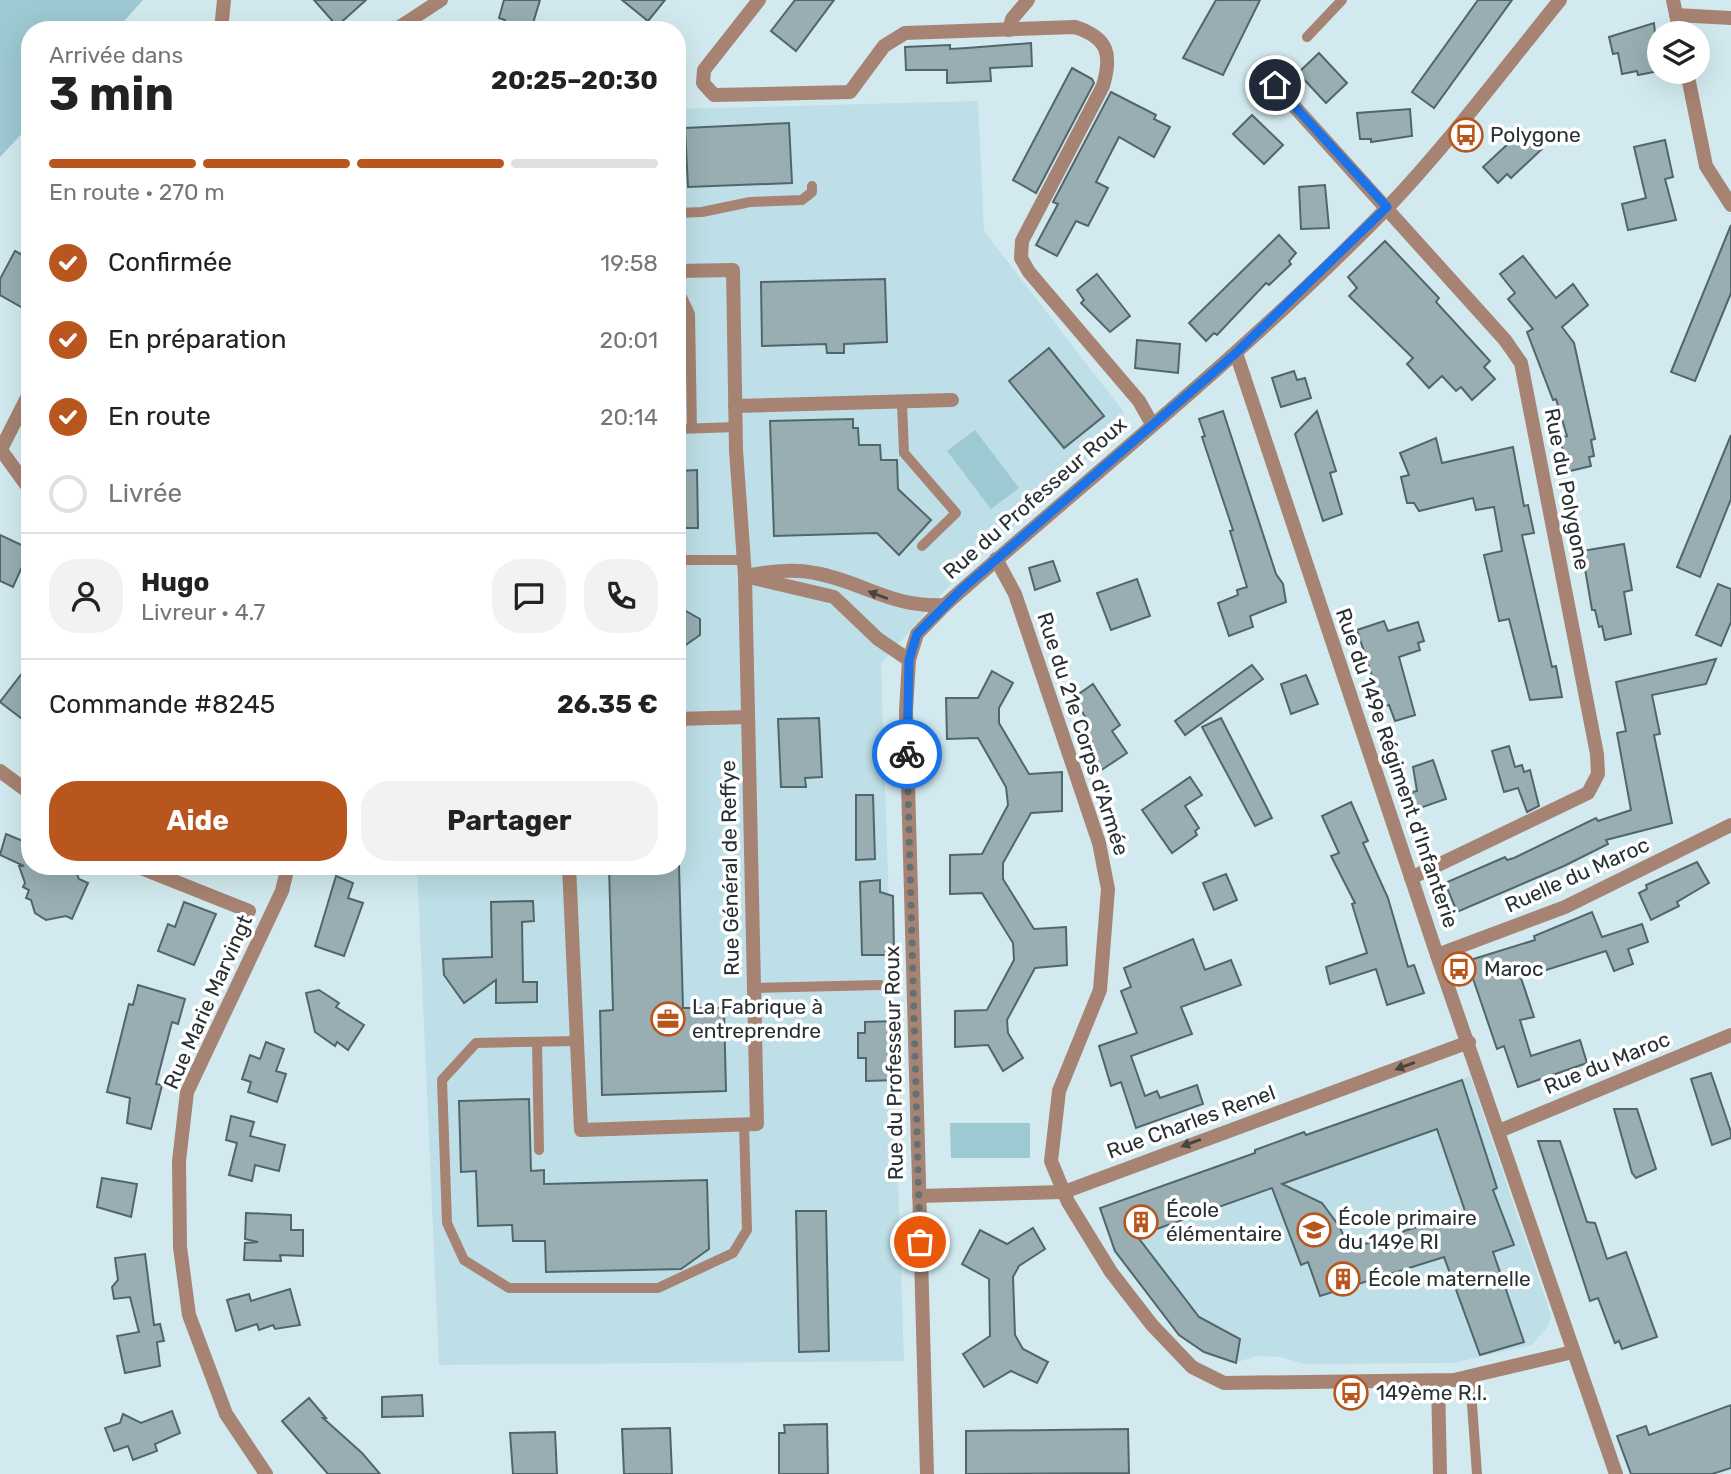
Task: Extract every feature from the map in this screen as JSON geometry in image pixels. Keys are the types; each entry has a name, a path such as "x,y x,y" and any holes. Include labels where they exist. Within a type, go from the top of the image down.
{"street":[{"path":"222,21 224,0"},
{"path":"405,21 423,5 441,0"},
{"path":"759,0 704,71 703,83 714,95 850,92 884,46 905,33 1075,27 1089,32 1104,45 1109,64 1103,86 1022,240 1021,258 1029,272 1139,401 1152,424"},
{"path":"1009,30 1012,19 1028,0"},
{"name":"Rue du Professeur Roux","path":"927,1474 906,711 909,660 917,634 996,559 1236,353 1387,207 1459,125 1560,0"},
{"path":"1673,0 1677,21"},
{"path":"1676,15 1731,18"},
{"path":"1690,84 1706,166 1731,205"},
{"name":"Rue du Polygone","path":"1275,85 1506,340 1521,363 1597,754 1598,774 1588,793 1411,878"},
{"name":"Rue Général de Reffye","path":"686,271 733,270 735,406 744,560 757,1124 744,1125"},
{"name":"Rue du 149e Régiment d'Infanterie","path":"1236,353 1437,955 1616,1474"},
{"path":"735,406 952,400"},
{"path":"21,410 0,451 21,478"},
{"name":"Rue du 21e Corps d'Armée","path":"996,559 1016,594 1099,843 1108,889 1100,990 1059,1091 1051,1161 1064,1192 1111,1272 1152,1325 1192,1367 1224,1382 1438,1381 1573,1352"},
{"path":"744,576 812,572 845,580 898,602 918,606 945,605"},
{"path":"744,576 834,597 878,639 909,660"},
{"path":"686,719 748,717"},
{"path":"0,771 21,786"},
{"name":"Ruelle du Maroc","path":"1437,955 1565,907 1731,825"},
{"path":"159,875 249,911"},
{"name":"Rue Marie Marvingt","path":"266,1474 226,1415 189,1315 180,1247 179,1161 187,1092 282,891 286,875"},
{"path":"569,875 581,1130 744,1125"},
{"name":"Rue du Maroc","path":"1499,1131 1731,1035"},
{"name":"Rue Charles Renel","path":"919,1196 1064,1192 1469,1042"},
{"path":"1438,1381 1440,1474"}],"lane":[{"path":"1307,37 1342,0"},
{"path":"686,213 750,202 802,200 812,192 812,187"},
{"path":"686,306 690,314 692,428"},
{"path":"902,403 904,453 956,513 922,546"},
{"path":"686,428 736,427"},
{"path":"686,560 744,560"},
{"path":"754,988 880,985"},
{"path":"577,1041 476,1043 442,1080 447,1223 464,1260 509,1288 658,1288 733,1253 747,1230 744,1125"},
{"path":"537,1042 540,1150"},
{"path":"1470,1376 1477,1474"}],"shaded area":[{"path":"0,0 143,0 124,21 21,21 21,135 0,157"},
{"path":"978,101 984,231 1123,411 1123,426 953,581 881,664 904,1361 439,1365 417,875 686,875 686,109"},
{"path":"975,430 1019,488 991,509 947,451"},
{"name":"École primaire du 149e RI","path":"1470,1076 1551,1317 1547,1328 1532,1345 1453,1363 1305,1364 1280,1357 1256,1356 1235,1363 1204,1351 1178,1333 1113,1251 1100,1208"},
{"path":"950,1123 1030,1123 1030,1158 951,1158"}],"building":[{"path":"314,0 366,0 343,21 333,21"},
{"path":"504,0 540,0 534,21 505,21 499,18"},
{"path":"622,0 665,0 648,21"},
{"path":"795,0 834,0 796,51 771,31"},
{"path":"1216,0 1260,0 1223,75 1183,58"},
{"path":"1478,0 1512,0 1434,108 1412,92"},
{"path":"1647,25 1647,73 1638,75 1637,71 1622,74 1618,53 1613,54 1609,37"},
{"path":"1031,43 1032,66 990,68 991,81 947,83 947,70 906,70 905,47 950,45 950,49"},
{"path":"1319,53 1347,83 1326,103 1298,73"},
{"path":"1072,68 1092,79 1094,83 1036,193 1013,180"},
{"path":"1111,92 1156,115 1154,119 1170,127 1154,157 1119,137 1096,182 1108,188 1088,226 1076,221 1057,256 1036,245 1058,204 1053,202"},
{"path":"1410,109 1412,136 1371,142 1371,139 1360,139 1357,113"},
{"path":"1252,115 1283,145 1264,164 1233,134"},
{"path":"789,123 792,183 688,187 686,128"},
{"path":"1524,129 1542,149 1511,178 1507,174 1498,183 1483,167"},
{"path":"1665,140 1673,177 1665,179 1676,220 1628,230 1622,204 1646,198 1634,147"},
{"path":"1325,185 1329,228 1301,229 1299,187"},
{"path":"1731,225 1731,293 1695,381 1671,372"},
{"path":"1279,235 1296,253 1289,261 1291,264 1269,285 1266,283 1217,335 1214,333 1206,341 1189,323"},
{"path":"1385,241 1439,298 1436,302 1490,361 1484,367 1495,379 1472,400 1461,387 1456,391 1442,376 1429,388 1407,364 1413,358 1349,296 1357,288 1348,277"},
{"path":"15,251 21,254 21,307 0,295 0,279"},
{"path":"1523,256 1556,298 1573,284 1588,305 1562,327 1574,343 1595,439 1591,440 1594,456 1589,457 1591,466 1570,471 1565,462 1560,438 1567,436 1556,399 1553,400 1527,332 1533,329 1508,299 1515,293 1500,274"},
{"path":"1097,274 1130,316 1110,332 1081,303 1084,300 1077,290"},
{"path":"885,279 887,342 844,344 844,353 827,353 826,344 762,346 761,282"},
{"path":"1137,340 1180,344 1178,373 1135,368"},
{"path":"1049,348 1104,416 1064,448 1009,381"},
{"path":"1294,371 1297,380 1305,378 1311,398 1281,407 1272,378"},
{"path":"1223,411 1276,574 1283,584 1286,602 1250,616 1253,627 1229,636 1218,603 1238,595 1237,590 1247,587 1230,531 1233,530 1202,437 1205,436 1199,419"},
{"path":"1317,411 1336,471 1330,473 1342,514 1323,521 1295,434"},
{"path":"853,419 853,428 858,428 859,445 880,445 881,460 897,460 898,489 931,520 899,555 877,533 774,536 770,421"},
{"path":"1731,435 1731,499 1700,577 1677,567"},
{"path":"1436,438 1442,463 1513,447 1524,506 1528,505 1534,533 1522,535 1552,667 1556,666 1562,697 1530,700 1509,619 1499,621 1484,555 1502,551 1494,507 1476,510 1473,498 1419,511 1414,503 1407,503 1401,477 1409,475 1400,453"},
{"path":"697,470 698,528 686,528 686,471"},
{"path":"0,535 21,545 21,569 13,587 0,581"},
{"path":"1624,544 1632,590 1624,592 1631,634 1605,640 1602,626 1599,627 1595,610 1592,610 1582,551"},
{"path":"1053,561 1060,581 1035,590 1029,568"},
{"path":"1137,579 1150,616 1111,630 1097,593"},
{"path":"1718,584 1731,589 1731,622 1721,646 1696,635"},
{"path":"686,611 700,619 700,635 686,645"},
{"path":"1384,621 1388,631 1418,622 1424,641 1418,643 1420,650 1399,657 1415,715 1395,721 1389,705 1382,707 1357,630"},
{"path":"1716,659 1706,684 1652,695 1660,734 1654,735 1672,823 1606,840 1608,844 1564,866 1457,912 1445,883 1505,857 1507,860 1514,858 1596,818 1598,821 1631,810 1617,733 1626,731 1616,682"},
{"path":"1252,665 1263,679 1185,735 1175,721"},
{"path":"992,671 1013,683 999,708 999,723 1029,774 1062,772 1062,811 1031,813 1003,863 1003,879 1034,929 1066,927 1067,965 1035,968 1007,1020 1008,1033 1023,1058 1003,1071 988,1045 955,1047 955,1011 987,1010 1014,960 1013,943 982,893 950,894 950,855 982,854 1008,805 1006,787 978,738 947,739 946,698 978,698"},
{"path":"21,675 21,718 0,702"},
{"path":"1306,675 1318,704 1291,714 1281,684"},
{"path":"1093,684 1120,725 1112,731 1127,753 1100,771 1086,751 1094,746 1081,722 1086,718 1073,698"},
{"path":"819,718 822,777 805,778 806,787 781,787 778,719"},
{"path":"1221,718 1272,818 1255,826 1202,727"},
{"path":"1509,746 1515,767 1522,765 1524,772 1530,770 1539,806 1527,812 1518,788 1504,792 1492,751"},
{"path":"1433,760 1446,799 1417,809 1412,792 1417,791 1413,767"},
{"path":"1190,777 1202,795 1185,806 1199,828 1195,831 1197,835 1172,853 1142,810"},
{"path":"856,795 873,795 875,859 856,860"},
{"path":"1351,802 1368,841 1363,843 1388,898 1408,967 1414,965 1424,993 1387,1005 1376,969 1330,984 1326,967 1367,953 1352,904 1355,903 1331,856 1339,853 1322,816"},
{"path":"6,834 21,840 21,865 0,855"},
{"path":"1697,862 1709,883 1677,902 1679,906 1651,920 1639,893 1647,889 1646,885"},
{"path":"1226,874 1237,900 1214,910 1203,883"},
{"path":"22,875 77,875 79,879 88,883 72,919 66,916 46,920 35,913 31,900 26,898 29,890 23,887 25,883"},
{"path":"609,875 679,875 683,1008 724,1008 726,1091 602,1095 600,1011 613,1010"},
{"path":"336,876 353,883 348,898 363,903 344,956 315,946"},
{"path":"880,880 880,892 893,896 894,955 862,955 860,882"},
{"path":"533,901 534,921 522,922 523,982 537,982 537,1002 496,1003 496,980 464,1003 444,975 443,959 492,957 491,902"},
{"path":"184,902 216,914 194,965 158,951 168,924 175,927"},
{"path":"1592,912 1602,937 1642,924 1648,942 1628,949 1633,964 1614,971 1606,951 1521,978 1534,1017 1520,1020 1531,1056 1580,1040 1587,1063 1518,1087 1504,1046 1497,1049 1467,961 1535,940 1534,936"},
{"path":"1193,939 1205,970 1231,960 1241,985 1181,1007 1192,1034 1131,1056 1145,1096 1157,1091 1160,1098 1197,1085 1203,1104 1136,1128 1121,1082 1111,1086 1099,1046 1137,1033 1121,991 1131,987 1124,968"},
{"path":"138,985 185,999 178,1024 172,1022 156,1084 162,1085 151,1129 127,1123 130,1098 107,1092 129,1004 133,1005"},
{"path":"319,990 339,1003 336,1007 364,1025 348,1050 337,1042 335,1046 315,1032 306,993"},
{"path":"895,1021 897,1080 866,1081 866,1058 858,1058 858,1033 865,1033 865,1022"},
{"path":"266,1042 284,1049 276,1071 286,1074 277,1102 248,1092 251,1082 242,1079 250,1055 260,1059"},
{"path":"1711,1073 1731,1132 1731,1138 1712,1145 1691,1079"},
{"path":"1462,1080 1497,1188 1493,1190 1514,1245 1493,1252 1524,1342 1480,1355 1444,1257 1320,1296 1308,1262 1301,1265 1272,1188 1137,1236 1199,1317 1240,1339 1236,1363 1204,1352 1179,1335 1115,1251 1100,1208 1255,1153 1255,1150 1304,1132 1306,1135","holes":["1437,1129 1465,1211 1350,1249 1339,1226 1322,1203 1282,1184"]},
{"path":"529,1099 531,1171 544,1170 544,1184 707,1180 709,1249 681,1269 546,1272 545,1241 513,1241 512,1225 478,1226 476,1171 461,1172 459,1101"},
{"path":"1614,1109 1637,1109 1656,1169 1636,1178 1632,1173"},
{"path":"231,1116 254,1122 250,1136 285,1145 279,1171 255,1165 252,1181 229,1175 237,1143 226,1140"},
{"path":"1538,1141 1560,1141 1587,1222 1595,1223 1607,1259 1626,1252 1657,1337 1622,1349 1619,1341 1615,1343 1598,1298 1590,1301"},
{"path":"102,1178 137,1184 131,1217 97,1207"},
{"path":"796,1211 826,1211 829,1351 799,1352"},
{"path":"246,1213 291,1215 291,1230 303,1230 303,1256 280,1255 281,1261 244,1260 245,1243 258,1242 245,1239"},
{"path":"1033,1228 1045,1249 1019,1266 1013,1277 1015,1335 1023,1349 1048,1362 1037,1383 1011,1371 984,1387 963,1354 990,1336 989,1279 962,1264 980,1230 1007,1244"},
{"path":"145,1254 154,1325 160,1324 164,1341 157,1342 160,1366 125,1373 117,1336 139,1332 130,1297 114,1299 112,1287 118,1280 115,1258"},
{"path":"290,1289 300,1325 275,1329 273,1325 259,1330 257,1324 236,1331 227,1300 249,1294 251,1301"},
{"path":"422,1395 423,1416 382,1417 382,1397"},
{"path":"309,1398 326,1418 323,1418 362,1453 380,1474 328,1474 282,1421"},
{"path":"1731,1405 1731,1468 1712,1474 1631,1474 1617,1436 1646,1426 1649,1435"},
{"path":"172,1411 180,1433 155,1444 157,1451 133,1460 128,1446 114,1451 105,1428 120,1423 123,1414 141,1423"},
{"path":"827,1424 828,1474 779,1474 779,1433 785,1433 784,1425"},
{"path":"670,1428 672,1474 624,1474 622,1429"},
{"path":"1128,1429 1129,1473 966,1474 966,1431"},
{"path":"555,1432 557,1474 513,1474 510,1433"}],"way so far":[{"path":"907,754 920,1242"}],"place":[{"name":"Polygone","path":"1466,135"},
{"name":"Maroc","path":"1459,969"},
{"name":"La Fabrique à entreprendre","path":"668,1019"},
{"name":"École élémentaire","path":"1141,1222"},
{"name":"École primaire du 149e RI","path":"1314,1230"},
{"name":"École maternelle","path":"1343,1279"},
{"name":"149ème R.I.","path":"1351,1393"}],"route":[{"path":"907,754 909,660 917,634 962,589 1236,353 1387,207 1275,85"}]}
